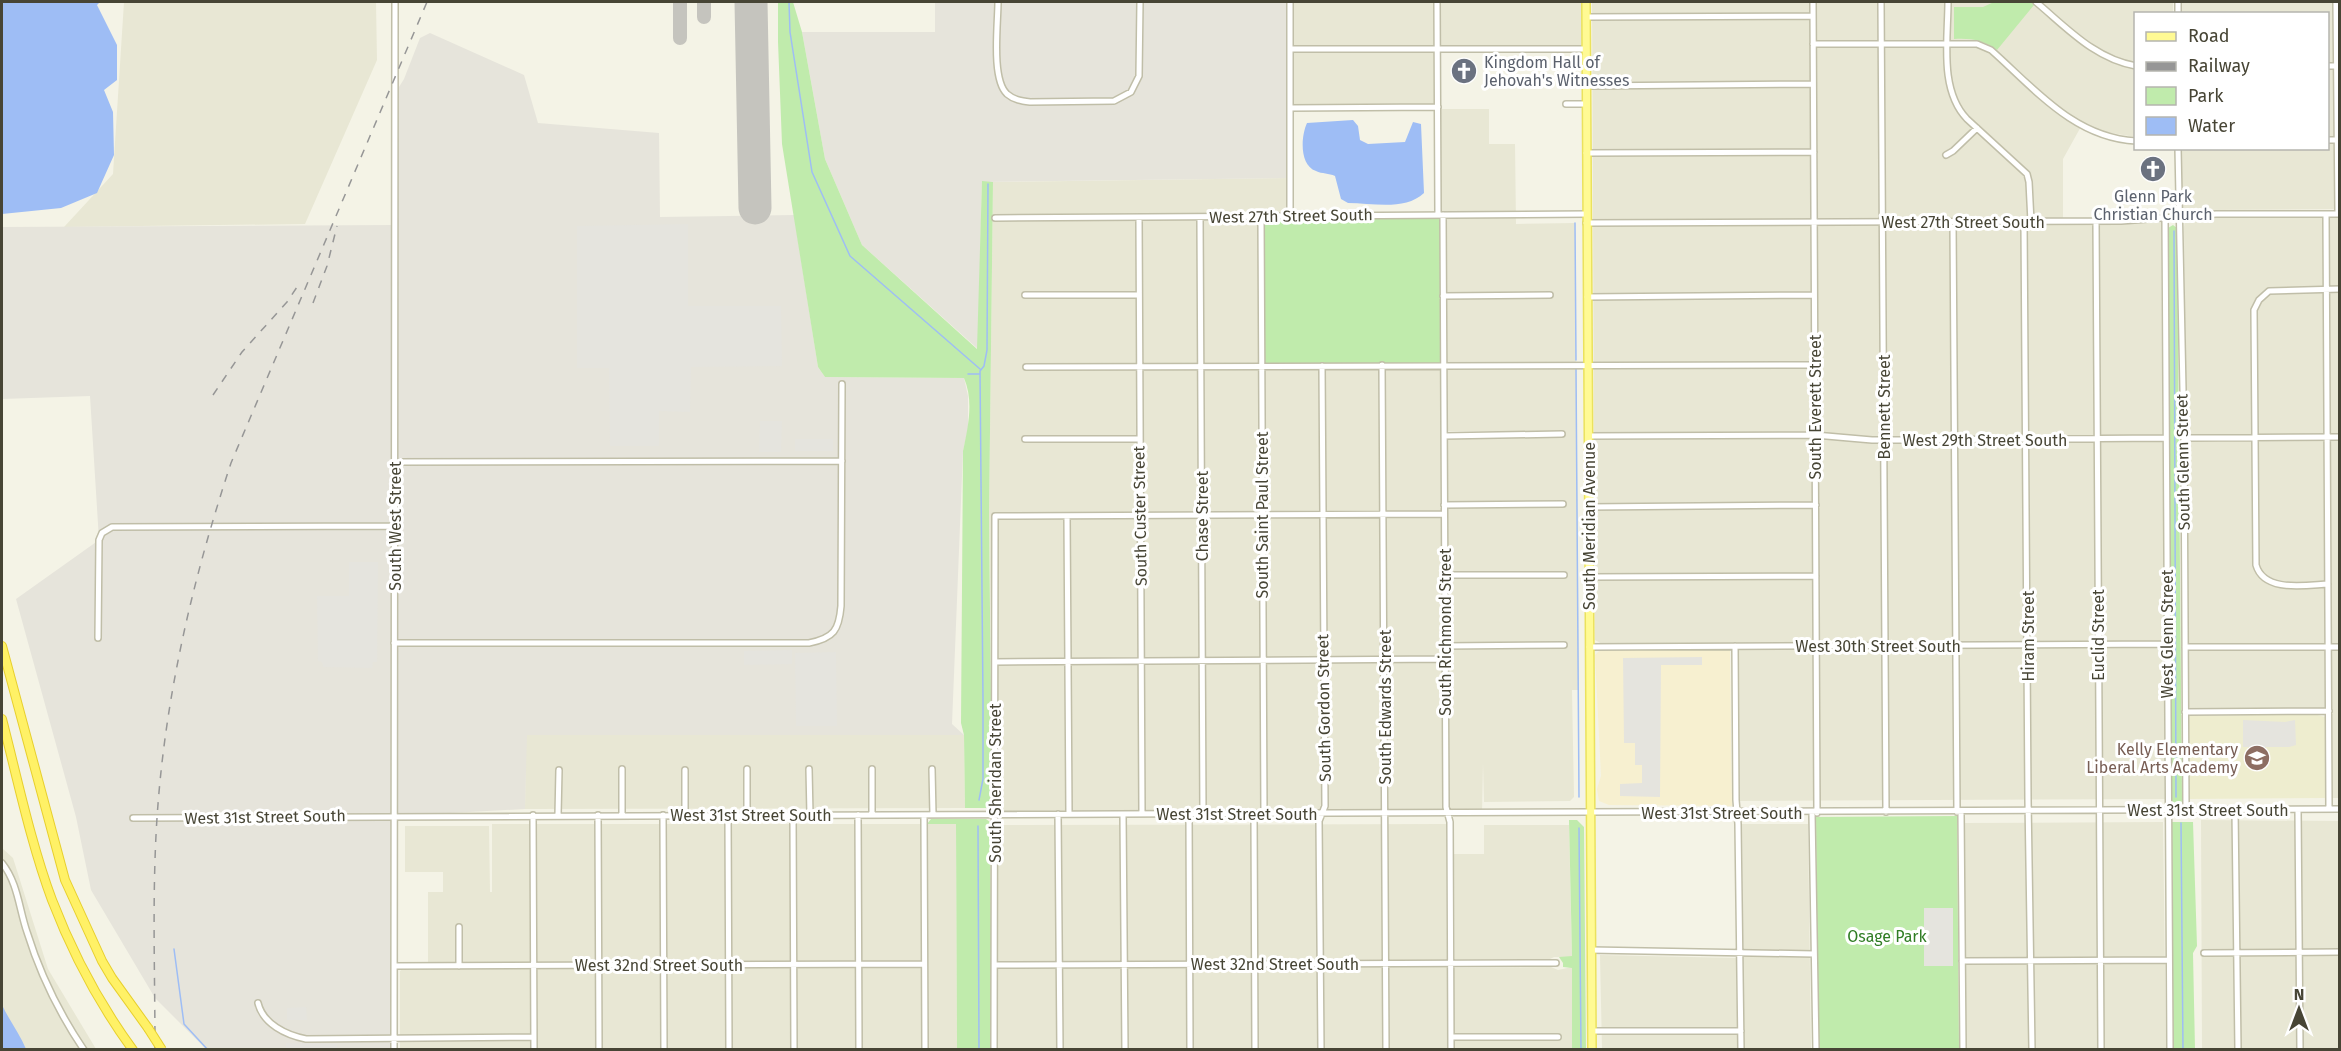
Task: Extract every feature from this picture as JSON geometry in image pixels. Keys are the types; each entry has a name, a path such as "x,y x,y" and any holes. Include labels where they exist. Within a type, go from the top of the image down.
{"highway":[{"path":"2,646 65,880 102,961 162,1050"},
{"path":"2,719 55,908 93,986 133,1050"}],"main road":[{"name":"South Meridian Avenue","path":"1586,2 1592,1050"}],"street":[{"name":"South West Street","path":"394,1050 395,2"},
{"path":"998,2 998,80 1007,94 1017,100 1030,102 1114,101 1133,90 1139,79 1140,2"},
{"path":"1290,2 1290,216"},
{"name":"South Richmond Street","path":"1437,2 1443,296 1444,659 1447,814 1450,822 1451,1050"},
{"name":"South Everett Street","path":"1813,2 1816,1050"},
{"name":"Bennett Street","path":"1881,2 1886,812"},
{"name":"Hiram Street","path":"1948,2 1948,72 1952,97 1959,111 2026,174 2030,182 2026,440 2032,1050"},
{"path":"2036,2 2098,53 2114,61 2134,66"},
{"path":"2336,2 2338,214"},
{"path":"1586,17 1813,16"},
{"path":"1813,44 1968,43 1984,47 2067,117 2107,137 2134,141"},
{"path":"1290,49 1586,48"},
{"path":"1586,86 1813,84"},
{"path":"1566,104 1586,104"},
{"path":"1290,108 1438,107"},
{"path":"1946,154 1953,151 1977,128"},
{"name":"South Glenn Street","path":"2178,150 2184,438 2186,811"},
{"path":"1586,153 1814,152"},
{"name":"West 27th Street South","path":"995,218 1587,214"},
{"path":"2326,214 2329,809"},
{"name":"West 27th Street South","path":"1587,223 2028,222 2179,216 2338,214"},
{"name":"South Saint Paul Street","path":"1262,216 1264,814"},
{"name":"Chase Street","path":"1200,217 1203,814"},
{"name":"South Custer Street","path":"1139,218 1142,814"},
{"name":"West Glenn Street","path":"2165,218 2170,1050"},
{"name":"Euclid Street","path":"2096,221 2101,1050"},
{"path":"1953,222 1956,645 1963,1050"},
{"path":"2328,584 2277,584 2261,575 2257,570 2255,556 2254,310 2269,291 2340,289"},
{"path":"1025,295 1139,295"},
{"path":"1443,296 1550,295"},
{"path":"1587,297 1814,295"},
{"name":"South Edwards Street","path":"1382,365 1386,1050"},
{"path":"1026,367 1814,365"},
{"name":"South Gordon Street","path":"1321,1050 1319,821 1325,806 1322,366"},
{"path":"394,643 809,643 823,640 834,632 840,623 842,384"},
{"path":"1444,436 1562,434"},
{"name":"West 29th Street South","path":"1588,436 1815,435 1884,440 2166,438"},
{"path":"2184,438 2340,437"},
{"path":"1025,439 1140,439"},
{"path":"395,462 842,461"},
{"path":"1444,505 1563,504"},
{"path":"1588,507 1816,506"},
{"path":"1069,814 1066,516 1444,514"},
{"name":"South Sheridan Street","path":"994,1050 995,516 1066,516"},
{"path":"98,638 99,540 105,530 122,527 395,526"},
{"path":"1444,575 1564,575"},
{"path":"1589,577 1816,576"},
{"name":"West 30th Street South","path":"1589,647 2168,644"},
{"path":"1444,646 1564,645"},
{"path":"1735,646 1741,1050"},
{"path":"2185,647 2340,647"},
{"path":"995,662 1444,659"},
{"path":"2185,712 2329,711"},
{"path":"622,769 622,815"},
{"path":"747,769 747,815"},
{"path":"809,769 810,815"},
{"path":"872,769 872,815"},
{"path":"558,815 559,770"},
{"path":"685,770 685,815"},
{"path":"932,770 933,815"},
{"name":"West 31st Street South","path":"134,818 532,815 1814,813 2340,809"},
{"path":"2235,810 2238,1050"},
{"path":"2298,810 2300,1050"},
{"path":"1058,814 1060,1050"},
{"path":"1123,814 1125,1050"},
{"path":"1189,814 1190,1050"},
{"path":"1254,814 1255,1050"},
{"path":"532,815 534,1050"},
{"path":"598,815 600,1050"},
{"path":"663,815 664,1050"},
{"path":"729,815 729,1050"},
{"path":"793,815 794,1050"},
{"path":"858,815 859,1050"},
{"path":"924,815 925,1050"},
{"path":"2,863 14,884 26,931 43,974 60,1011 84,1050"},
{"path":"459,927 459,966"},
{"path":"1592,950 1814,954"},
{"path":"2204,953 2340,952"},
{"path":"1962,961 2169,960"},
{"name":"West 32nd Street South","path":"995,964 1556,963"},
{"name":"West 32nd Street South","path":"394,966 924,964"},
{"path":"258,1003 266,1019 291,1036 325,1039 534,1037"},
{"path":"1592,1031 1741,1031"},
{"path":"1451,1037 1558,1037"}],"shaded area":[{"path":"124,2 376,2 377,60 305,224 64,227 113,174"},
{"path":"935,2 1289,2 1290,178 982,182 978,349 862,245 825,159 802,32 935,32"},
{"path":"1289,2 1586,2 1586,49 1438,48 1438,107 1290,108"},
{"path":"1592,2 1878,2 1879,226 2161,223 2165,799 1739,801 1737,643 1602,644 1595,640"},
{"path":"1884,2 2173,2 2173,12 2134,12 2134,137 2100,131 2083,123 2063,159 2063,219 1889,219 1886,218"},
{"path":"2180,2 2339,2 2339,209 2189,212 2182,210 2181,150 2329,150 2329,12 2180,12"},
{"path":"430,33 524,75 538,123 659,133 660,217 794,215 818,367 825,377 964,378 968,396 968,429 963,451 952,724 964,735 527,735 525,809 395,816 395,1049 206,1049 155,998 91,890 76,817 16,599 99,540 90,396 2,399 2,227 394,225 394,95 404,79 420,38"},
{"path":"1438,109 1489,109 1489,144 1515,144 1516,224 1575,223 1579,690 1572,690 1574,797 1570,801 1484,802 1483,763 1482,813 994,815 989,515 993,182 1290,178 1290,216 1443,365 1444,435 1551,432 1446,431 1447,250 1443,249 1438,215"},
{"path":"2339,218 2339,798 2332,798 2332,708 2190,708 2188,706 2184,227 2188,219"},
{"path":"688,224 688,306 781,306 782,366 691,367 690,412 659,411 659,446 610,446 609,368 577,368 577,226"},
{"path":"760,421 782,421 781,452 759,452"},
{"path":"795,439 833,439 833,451 795,451"},
{"path":"349,562 378,562 377,662 373,662 372,668 323,667 322,662 318,661 317,596 349,596"},
{"path":"792,650 792,664 744,665 744,651"},
{"path":"1600,650 1730,650 1732,806 1609,805 1599,801 1597,789 1601,776 1595,655"},
{"path":"836,652 837,726 796,726 795,653"},
{"path":"1702,657 1702,665 1661,665 1660,797 1620,796 1620,784 1642,783 1642,765 1635,765 1635,743 1624,743 1623,658"},
{"name":"Kelly Elementary Liberal Arts Academy","path":"2314,714 2325,717 2326,798 2188,799 2188,716"},
{"path":"2243,720 2285,722 2295,720 2296,745 2243,747"},
{"path":"526,735 964,735 965,808 525,809"},
{"path":"2201,820 2339,821 2339,1049 2202,1049"},
{"path":"2163,822 2166,1049 1966,1049 1963,823"},
{"path":"492,824 956,824 957,1049 400,1049 400,971 403,969 493,969 492,962 428,962 428,892 443,892 443,872 405,872 405,826 489,826 490,892 492,892"},
{"path":"1446,824 1447,968 1551,967 1558,970 1572,967 1572,1049 997,1049 997,825"},
{"path":"1742,824 1808,824 1811,1049 1744,1049"},
{"path":"1484,825 1569,825 1572,957 1455,959 1454,854 1484,854"},
{"path":"2,848 13,858 48,969 96,1049 2,1049"},
{"path":"1924,908 1953,908 1953,966 1924,966"},
{"path":"1600,955 1736,958 1738,1049 1602,1049"},
{"path":"306,1007 307,1020 287,1020 287,1008"},
{"path":"286,1043 337,1044 337,1049 286,1049"}],"green space":[{"path":"778,2 793,2 802,32 825,159 862,245 977,349 982,181 993,182 989,515 992,802 989,808 965,808 964,735 961,723 963,451 969,414 967,387 964,378 825,377 818,367 782,144"},
{"path":"1994,2 2031,2 2034,5 1997,50 1977,40 1954,39 1954,7 1983,7"},
{"path":"1443,215 1443,365 1262,366 1261,216"},
{"path":"2173,225 2177,228 2181,805 2173,805 2171,799 2168,228"},
{"name":"Osage Park","path":"1957,816 1959,1049 1818,1049 1816,817"},
{"path":"931,819 986,819 990,822 992,1049 957,1049 956,824 927,824"},
{"path":"1569,820 1577,820 1584,827 1586,1049 1572,1049 1572,968 1563,967 1559,957 1572,956"},
{"path":"2170,822 2193,822 2197,946 2193,953 2195,1049 2172,1049"}],"water":[{"path":"2,2 100,2 97,5 117,45 117,80 104,90 113,112 114,155 97,193 61,208 2,214"},
{"path":"1353,120 1358,126 1360,140 1368,144 1405,142 1413,122 1421,124 1424,193 1416,199 1398,204 1348,203 1341,199 1335,176 1310,168 1303,150 1303,135 1307,123"},
{"path":"2,1005 21,1038 26,1049 2,1049"}],"waterway":[{"path":"789,2 790,32 812,172 850,256 980,369"},
{"path":"979,800 983,779 980,371 984,366 987,350 988,184"},
{"path":"1575,223 1576,360"},
{"path":"2174,231 2176,797"},
{"path":"1576,368 1579,797"},
{"path":"968,374 980,374"},
{"path":"2181,823 2183,1050"},
{"path":"978,826 979,1050"},
{"path":"1579,828 1581,1050"},
{"path":"174,949 184,1024 208,1050"}],"taxiway":[{"path":"680,2 680,38"},
{"path":"704,2 704,17"}],"runway":[{"path":"751,2 755,208"}],"railway":[{"path":"155,1050 154,905 157,818 174,682 193,594 231,463 427,2"},
{"path":"313,303 327,266 337,226"},
{"path":"213,395 242,352 287,302 299,284"}],"place":[{"name":"Kingdom Hall of Jehovah's Witnesses","path":"1464,71"},
{"name":"Glenn Park Christian Church","path":"2153,169"},
{"name":"Kelly Elementary Liberal Arts Academy","path":"2257,758"}]}
